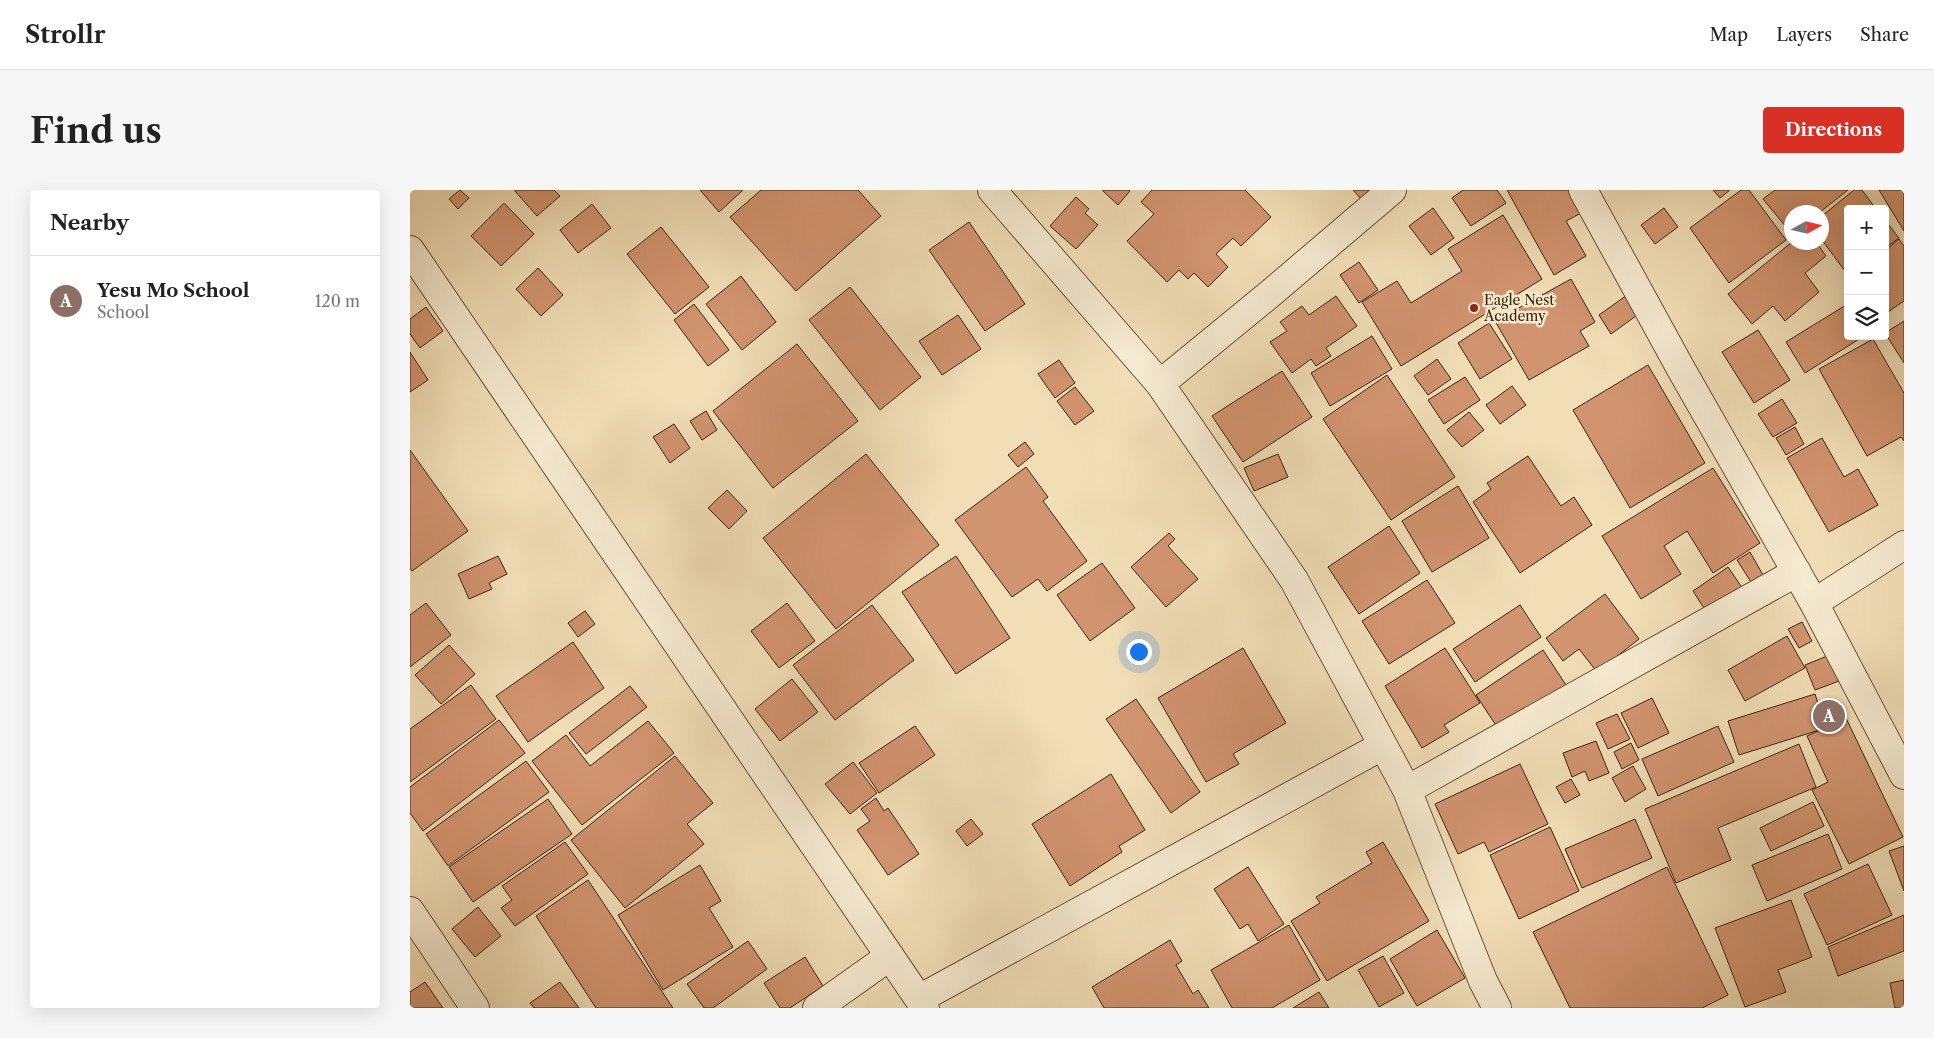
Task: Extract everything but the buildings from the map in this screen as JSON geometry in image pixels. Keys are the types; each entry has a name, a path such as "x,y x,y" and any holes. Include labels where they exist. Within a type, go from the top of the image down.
{"street":[{"path":"992,190 1160,384 1294,580 1406,790 1483,981 1497,1008"},
{"path":"1160,384 1392,190"},
{"path":"1583,190 1681,369 1797,572 1904,774"},
{"path":"410,250 922,1003 1382,746"},
{"path":"1814,603 1904,545"},
{"path":"1406,790 1797,572"},
{"path":"410,911 475,1008"},
{"path":"817,1008 890,956"}],"place":[{"name":"Eagle Nest Academy","path":"1474,308"},
{"name":"Yesu Mo School","path":"1829,716"}]}
